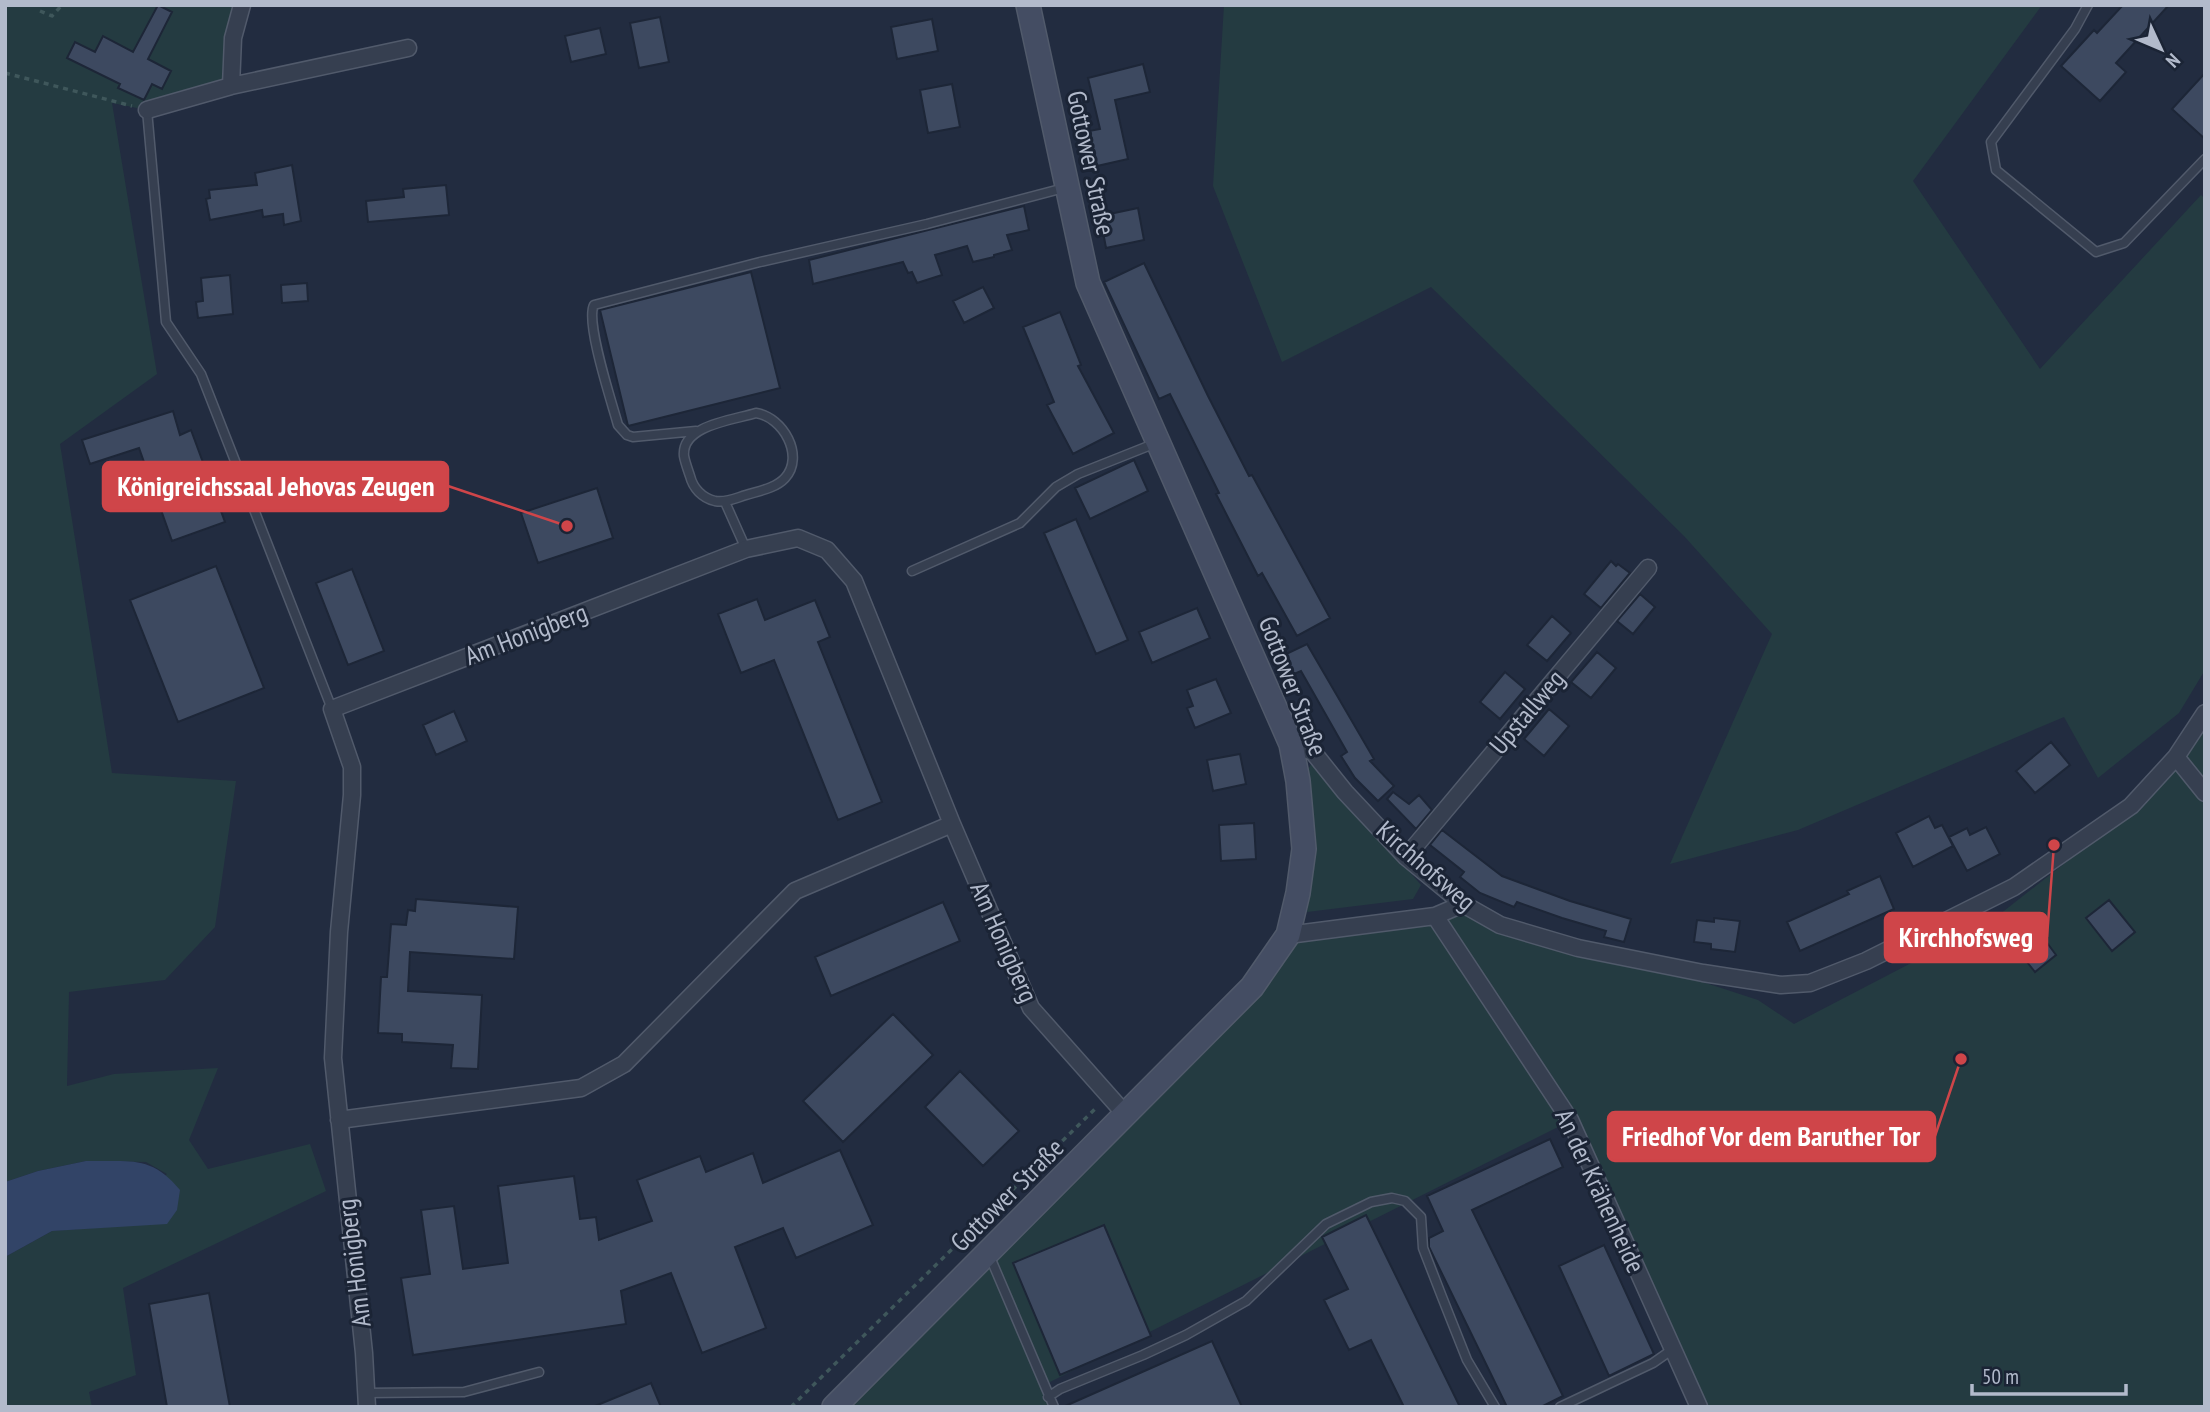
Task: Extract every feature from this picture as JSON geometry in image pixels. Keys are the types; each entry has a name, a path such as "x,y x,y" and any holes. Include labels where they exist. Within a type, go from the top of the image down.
{"street":[{"path":"231,86 233,38 242,5"},
{"name":"Gottower Straße","path":"834,1407 1252,987 1288,935 1298,893 1304,849 1298,781 1291,744 1088,283 1028,5"},
{"path":"147,110 231,86 408,48"},
{"name":"Am Honigberg","path":"367,1400 334,1044 339,932 352,794 352,767 332,709 746,549 799,538 827,550 854,581 952,824 1031,1008 1126,1115"},
{"name":"Upstallweg","path":"1406,857 1648,568"},
{"name":"Kirchhofsweg","path":"1291,744 1313,751 1345,792 1406,857 1463,904 1500,925 1578,948 1703,973 1781,985 1810,983 1866,961 2014,887 2131,806 2176,757 2205,713"},
{"path":"2176,757 2205,793"},
{"path":"339,1120 581,1088 624,1064 795,891 952,824"},
{"path":"1288,935 1435,916 1463,904"},
{"name":"An der Krähenheide","path":"1435,916 1570,1120 1699,1407"}],"lane":[{"path":"2088,5 2074,29 1991,142 1996,170 2096,252 2124,243 2205,159"},
{"path":"147,110 166,322 201,374 332,709"},
{"path":"696,430 687,442 683,454 692,484 697,491 711,500 725,502 778,484 793,465 793,456 784,431 771,418 756,414 696,430 634,438 622,431 618,425 593,330 590,311 594,305 1067,187"},
{"path":"912,571 1020,523 1056,487 1078,474 1158,442"},
{"path":"725,502 746,549"},
{"path":"1048,1397 1060,1389 1186,1335 1246,1301 1326,1224 1371,1202 1392,1198 1405,1201 1422,1217 1420,1231 1423,1248 1467,1360 1494,1407"},
{"path":"988,1254 1054,1407"},
{"path":"1560,1407 1653,1363 1673,1349"},
{"path":"367,1400 464,1392 538,1372"}],"path":[{"path":"40,11 52,16 62,5"},
{"path":"5,73 147,110"},
{"path":"791,1407 1108,1096"}],"green space":[{"path":"5,5 242,5 231,86 147,110 112,103 157,374 60,444 112,773 236,781 215,927 165,980 69,992 67,1086 114,1074 218,1068 189,1140 208,1169 310,1144 326,1191 123,1288 136,1375 89,1392 92,1407 5,1407 5,1257 52,1231 105,1227 167,1174 146,1162 86,1161 38,1171 5,1182"},
{"path":"1224,5 2042,5 1913,181 2040,369 2201,195 2205,199 2205,670 2179,713 2098,778 2064,717 1798,830 1670,864 1772,634 1684,536 1431,287 1282,362 1213,186"},
{"path":"2205,718 2205,1407 1699,1407 1570,1121 1046,1384 1055,1407 834,1407 1288,935 1463,904 1758,1000 1794,1024 1990,922 2117,822"},
{"path":"1313,761 1421,885 1413,899 1307,912 1316,845 1306,773"}],"water":[{"path":"86,1161 138,1162 159,1170 180,1190 177,1210 167,1224 52,1231 5,1257 5,1182 38,1171"}],"building":[{"path":"158,5 172,12 148,59 171,71 162,89 152,84 144,100 118,88 120,84 67,58 75,42 95,52 103,36 133,52"},
{"path":"2123,5 2169,5 2116,63 2126,72 2100,101 2061,66 2094,30 2097,33"},
{"path":"660,17 669,62 639,68 630,23"},
{"path":"932,19 938,51 897,59 891,27"},
{"path":"600,28 606,54 571,62 565,36"},
{"path":"1143,64 1150,92 1115,100 1128,159 1097,166 1089,131 1100,129 1088,78"},
{"path":"2205,73 2205,139 2172,109"},
{"path":"952,84 960,127 928,133 920,90"},
{"path":"292,165 301,221 284,225 283,214 263,217 262,210 210,220 206,199 210,198 209,190 257,185 255,173"},
{"path":"446,185 449,215 368,222 366,201 404,197 403,189"},
{"path":"1024,206 1029,230 1007,235 1012,250 994,257 973,262 967,246 935,255 942,275 917,283 903,262 813,284 809,260"},
{"path":"1138,208 1144,240 1106,248 1100,216"},
{"path":"1144,263 1249,476 1252,475 1330,618 1297,636 1262,573 1258,576 1216,494 1219,493 1170,394 1159,399 1104,282"},
{"path":"751,272 780,388 628,426 600,310"},
{"path":"230,275 233,314 198,318 196,302 203,301 201,278"},
{"path":"307,283 308,301 282,303 281,285"},
{"path":"983,287 994,308 964,323 953,301"},
{"path":"1060,312 1081,365 1078,366 1114,433 1073,454 1047,405 1054,402 1023,327"},
{"path":"173,411 180,435 191,430 225,522 172,541 139,448 90,464 82,440"},
{"path":"1134,460 1148,491 1090,519 1075,488"},
{"path":"597,488 613,538 538,563 521,513"},
{"path":"1076,519 1128,640 1096,654 1044,533"},
{"path":"1611,561 1630,573 1601,608 1584,594"},
{"path":"216,566 264,688 178,722 130,600"},
{"path":"352,569 384,651 348,665 316,583"},
{"path":"1640,594 1655,607 1633,634 1617,621"},
{"path":"757,599 765,620 815,600 830,637 818,642 882,802 838,820 774,660 741,673 718,614"},
{"path":"1197,608 1210,638 1152,663 1139,632"},
{"path":"1552,616 1571,633 1547,661 1527,645"},
{"path":"1307,644 1374,759 1370,761 1394,786 1378,801 1355,778 1341,756 1347,752 1301,671 1294,674 1284,655"},
{"path":"1597,652 1616,668 1591,698 1571,682"},
{"path":"1505,672 1525,689 1500,719 1480,702"},
{"path":"1216,679 1231,713 1195,728 1187,708 1193,706 1187,690"},
{"path":"1549,709 1569,726 1544,756 1524,739"},
{"path":"454,711 467,741 436,755 423,725"},
{"path":"2051,742 2070,765 2035,793 2016,771"},
{"path":"1240,754 1246,784 1213,791 1207,760"},
{"path":"1393,792 1409,804 1419,795 1432,810 1416,829 1387,799"},
{"path":"1929,816 1935,828 1942,825 1953,846 1913,867 1896,833"},
{"path":"1254,823 1256,859 1221,861 1219,825"},
{"path":"1986,827 2000,854 1967,871 1949,837 1967,828 1970,835"},
{"path":"1442,830 1502,876 1570,901 1631,919 1624,942 1604,937 1606,931 1517,902 1514,907 1480,893 1460,877 1464,872 1430,845"},
{"path":"1880,876 1894,909 1800,951 1787,922 1849,894 1847,891"},
{"path":"416,899 518,907 514,959 410,952 408,991 482,995 478,1069 451,1068 453,1045 402,1042 402,1034 378,1033 381,977 387,977 391,924 406,925 408,910 415,911"},
{"path":"2109,900 2135,932 2112,951 2086,918"},
{"path":"943,902 960,941 831,996 815,957"},
{"path":"1714,918 1740,921 1735,952 1711,949 1711,944 1694,942 1697,920 1714,922"},
{"path":"2045,940 2056,955 2035,972 2023,957"},
{"path":"893,1014 933,1055 843,1142 803,1101"},
{"path":"960,1071 1019,1131 983,1166 925,1107"},
{"path":"1550,1139 1563,1167 1472,1210 1563,1396 1541,1407 1507,1407 1429,1247 1429,1238 1443,1231 1427,1196"},
{"path":"840,1150 873,1225 796,1258 783,1228 735,1247 766,1328 702,1353 671,1273 621,1291 626,1324 413,1355 401,1278 430,1274 421,1210 454,1206 463,1269 508,1263 498,1186 574,1176 580,1219 596,1217 599,1240 652,1221 637,1180 700,1156 706,1172 753,1153 763,1183"},
{"path":"1366,1215 1460,1407 1404,1407 1371,1340 1349,1350 1324,1300 1348,1289 1322,1237"},
{"path":"1104,1225 1151,1336 1060,1375 1013,1263"},
{"path":"1604,1245 1654,1354 1609,1376 1559,1266"},
{"path":"209,1293 230,1407 167,1407 149,1304"},
{"path":"1212,1341 1242,1407 1063,1407 1158,1365"},
{"path":"651,1383 661,1407 595,1407 595,1406"}],"place":[{"name":"Königreichssaal Jehovas Zeugen","path":"567,526"},
{"name":"Kirchhofsweg","path":"2054,845"},
{"name":"Friedhof Vor dem Baruther Tor","path":"1961,1059"}]}
